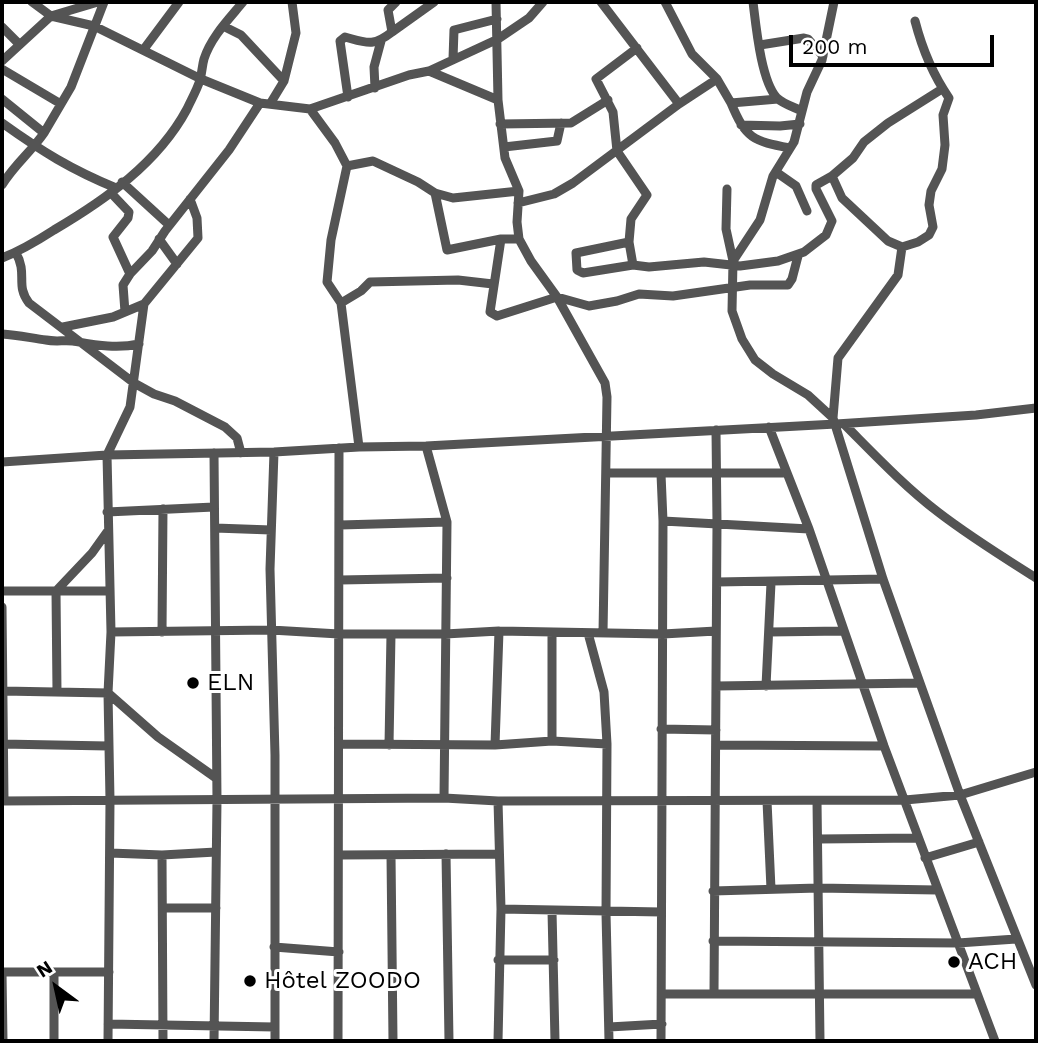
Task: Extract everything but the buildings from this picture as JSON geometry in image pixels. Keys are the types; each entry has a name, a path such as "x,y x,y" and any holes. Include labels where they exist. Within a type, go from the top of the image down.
{"street":[{"path":"32,2 51,16 93,26 201,79 265,103 310,109 409,75 429,71 498,39 529,18 543,2"},
{"path":"2,61 51,16 98,2"},
{"path":"2,185 15,165 44,133 71,87 104,2"},
{"path":"144,49 179,2"},
{"path":"2,258 16,253 84,213 151,157 175,130 201,79 204,59 223,26 243,2"},
{"path":"125,312 123,285 130,274 146,258 169,225 284,81 296,29 292,2"},
{"path":"392,32 388,10 396,2"},
{"path":"348,97 340,41 345,37 369,43 381,41 434,2"},
{"path":"496,2 500,124 505,158 519,191 519,239 557,297 605,383 607,473 603,633"},
{"path":"601,2 680,104"},
{"path":"665,2 692,54 717,79 747,133 765,143 790,148"},
{"path":"753,2 765,70 772,91 778,99 802,111"},
{"path":"733,263 760,220 776,172 800,124 802,111 823,55 834,2"},
{"path":"453,59 454,30 497,19"},
{"path":"832,176 842,198 888,240 902,247 918,242 933,228 929,205 931,191 942,169 945,145 943,115 949,98 919,40 915,21"},
{"path":"223,26 241,35 284,81"},
{"path":"2,27 19,44"},
{"path":"760,45 804,38 823,55"},
{"path":"375,88 374,67 381,41"},
{"path":"633,265 628,242 631,219 647,195 617,151 613,112 596,79 637,48"},
{"path":"2,69 61,104"},
{"path":"429,71 498,100"},
{"path":"519,203 564,189 717,79"},
{"path":"628,242 576,253 577,270 583,273 633,265 649,267 704,261 758,264 798,256 826,236 832,221 815,187 853,158 864,142 888,123 942,89"},
{"path":"2,99 44,133"},
{"path":"731,103 778,99"},
{"path":"500,124 571,123 608,100"},
{"path":"310,109 335,143 347,166 331,240 327,282 341,303 359,447"},
{"path":"2,123 34,147 76,171 117,188 169,225"},
{"path":"504,147 557,141 561,123"},
{"path":"741,124 800,124"},
{"path":"347,166 373,161 435,193 453,198 519,191"},
{"path":"776,172 796,186 807,211"},
{"path":"117,188 130,215 113,237 130,274"},
{"path":"727,189 726,229 733,263 732,311 742,338 755,360 807,395 936,511 1036,578"},
{"path":"435,193 447,250 501,239 519,239"},
{"path":"62,327 113,317 144,304 198,238 197,218 190,200"},
{"path":"501,239 489,309 492,315 530,307 557,297 589,306 639,294 673,296 750,285 788,285 798,256"},
{"path":"159,240 177,264"},
{"path":"902,247 898,275 838,358 838,422 883,579 960,795 1036,985"},
{"path":"16,253 23,268 22,291 29,303 134,383 225,427 237,438 241,453"},
{"path":"341,303 370,282 458,280 493,284"},
{"path":"108,1041 108,693 111,632 107,455 130,407 144,304"},
{"path":"2,334 117,348 139,344"},
{"path":"2,462 107,455 426,446 976,415 1036,408"},
{"path":"769,427 809,529 861,683 925,858 995,1041"},
{"path":"714,994 718,523 716,430"},
{"path":"426,446 447,522 444,798"},
{"path":"338,1041 339,448"},
{"path":"274,452 271,630 275,1041"},
{"path":"214,453 217,800 214,1041"},
{"path":"607,473 787,473"},
{"path":"661,474 661,1041"},
{"path":"107,512 214,507"},
{"path":"162,632 163,509"},
{"path":"663,521 809,529"},
{"path":"340,525 447,522"},
{"path":"215,528 271,530"},
{"path":"57,692 56,591 92,553 107,532"},
{"path":"340,580 447,578"},
{"path":"717,582 883,579"},
{"path":"766,686 771,583"},
{"path":"2,591 108,591"},
{"path":"2,607 3,800 905,800 960,795 1036,772"},
{"path":"111,632 271,630 339,634 499,631 663,634 716,631"},
{"path":"495,745 499,631"},
{"path":"769,632 844,631"},
{"path":"552,633 552,741"},
{"path":"588,633 604,692 607,744 606,913 609,1041"},
{"path":"389,745 391,634"},
{"path":"716,686 920,683"},
{"path":"3,691 108,693 158,737 216,778"},
{"path":"661,729 716,730"},
{"path":"338,744 495,745 552,741 607,744"},
{"path":"3,744 108,746"},
{"path":"716,745 884,746"},
{"path":"498,801 498,1041"},
{"path":"767,801 771,889"},
{"path":"817,801 820,1041"},
{"path":"819,839 918,838"},
{"path":"925,858 979,842"},
{"path":"110,853 162,855 216,852"},
{"path":"340,855 498,854"},
{"path":"162,855 163,1041"},
{"path":"391,855 393,1041"},
{"path":"446,855 449,1041"},
{"path":"713,891 818,888 937,890"},
{"path":"163,908 216,908"},
{"path":"500,909 661,912"},
{"path":"552,911 555,1041"},
{"path":"713,941 958,943 1016,939"},
{"path":"274,947 339,952"},
{"path":"498,960 554,960"},
{"path":"3,1041 2,972 109,972"},
{"path":"54,972 54,1041"},
{"path":"662,994 977,994"},
{"path":"108,1024 275,1027"},
{"path":"608,1027 662,1024"}],"place":[{"name":"ELN","path":"193,683"},
{"name":"ACH","path":"954,962"},
{"name":"Hôtel ZOODO","path":"250,981"}]}
